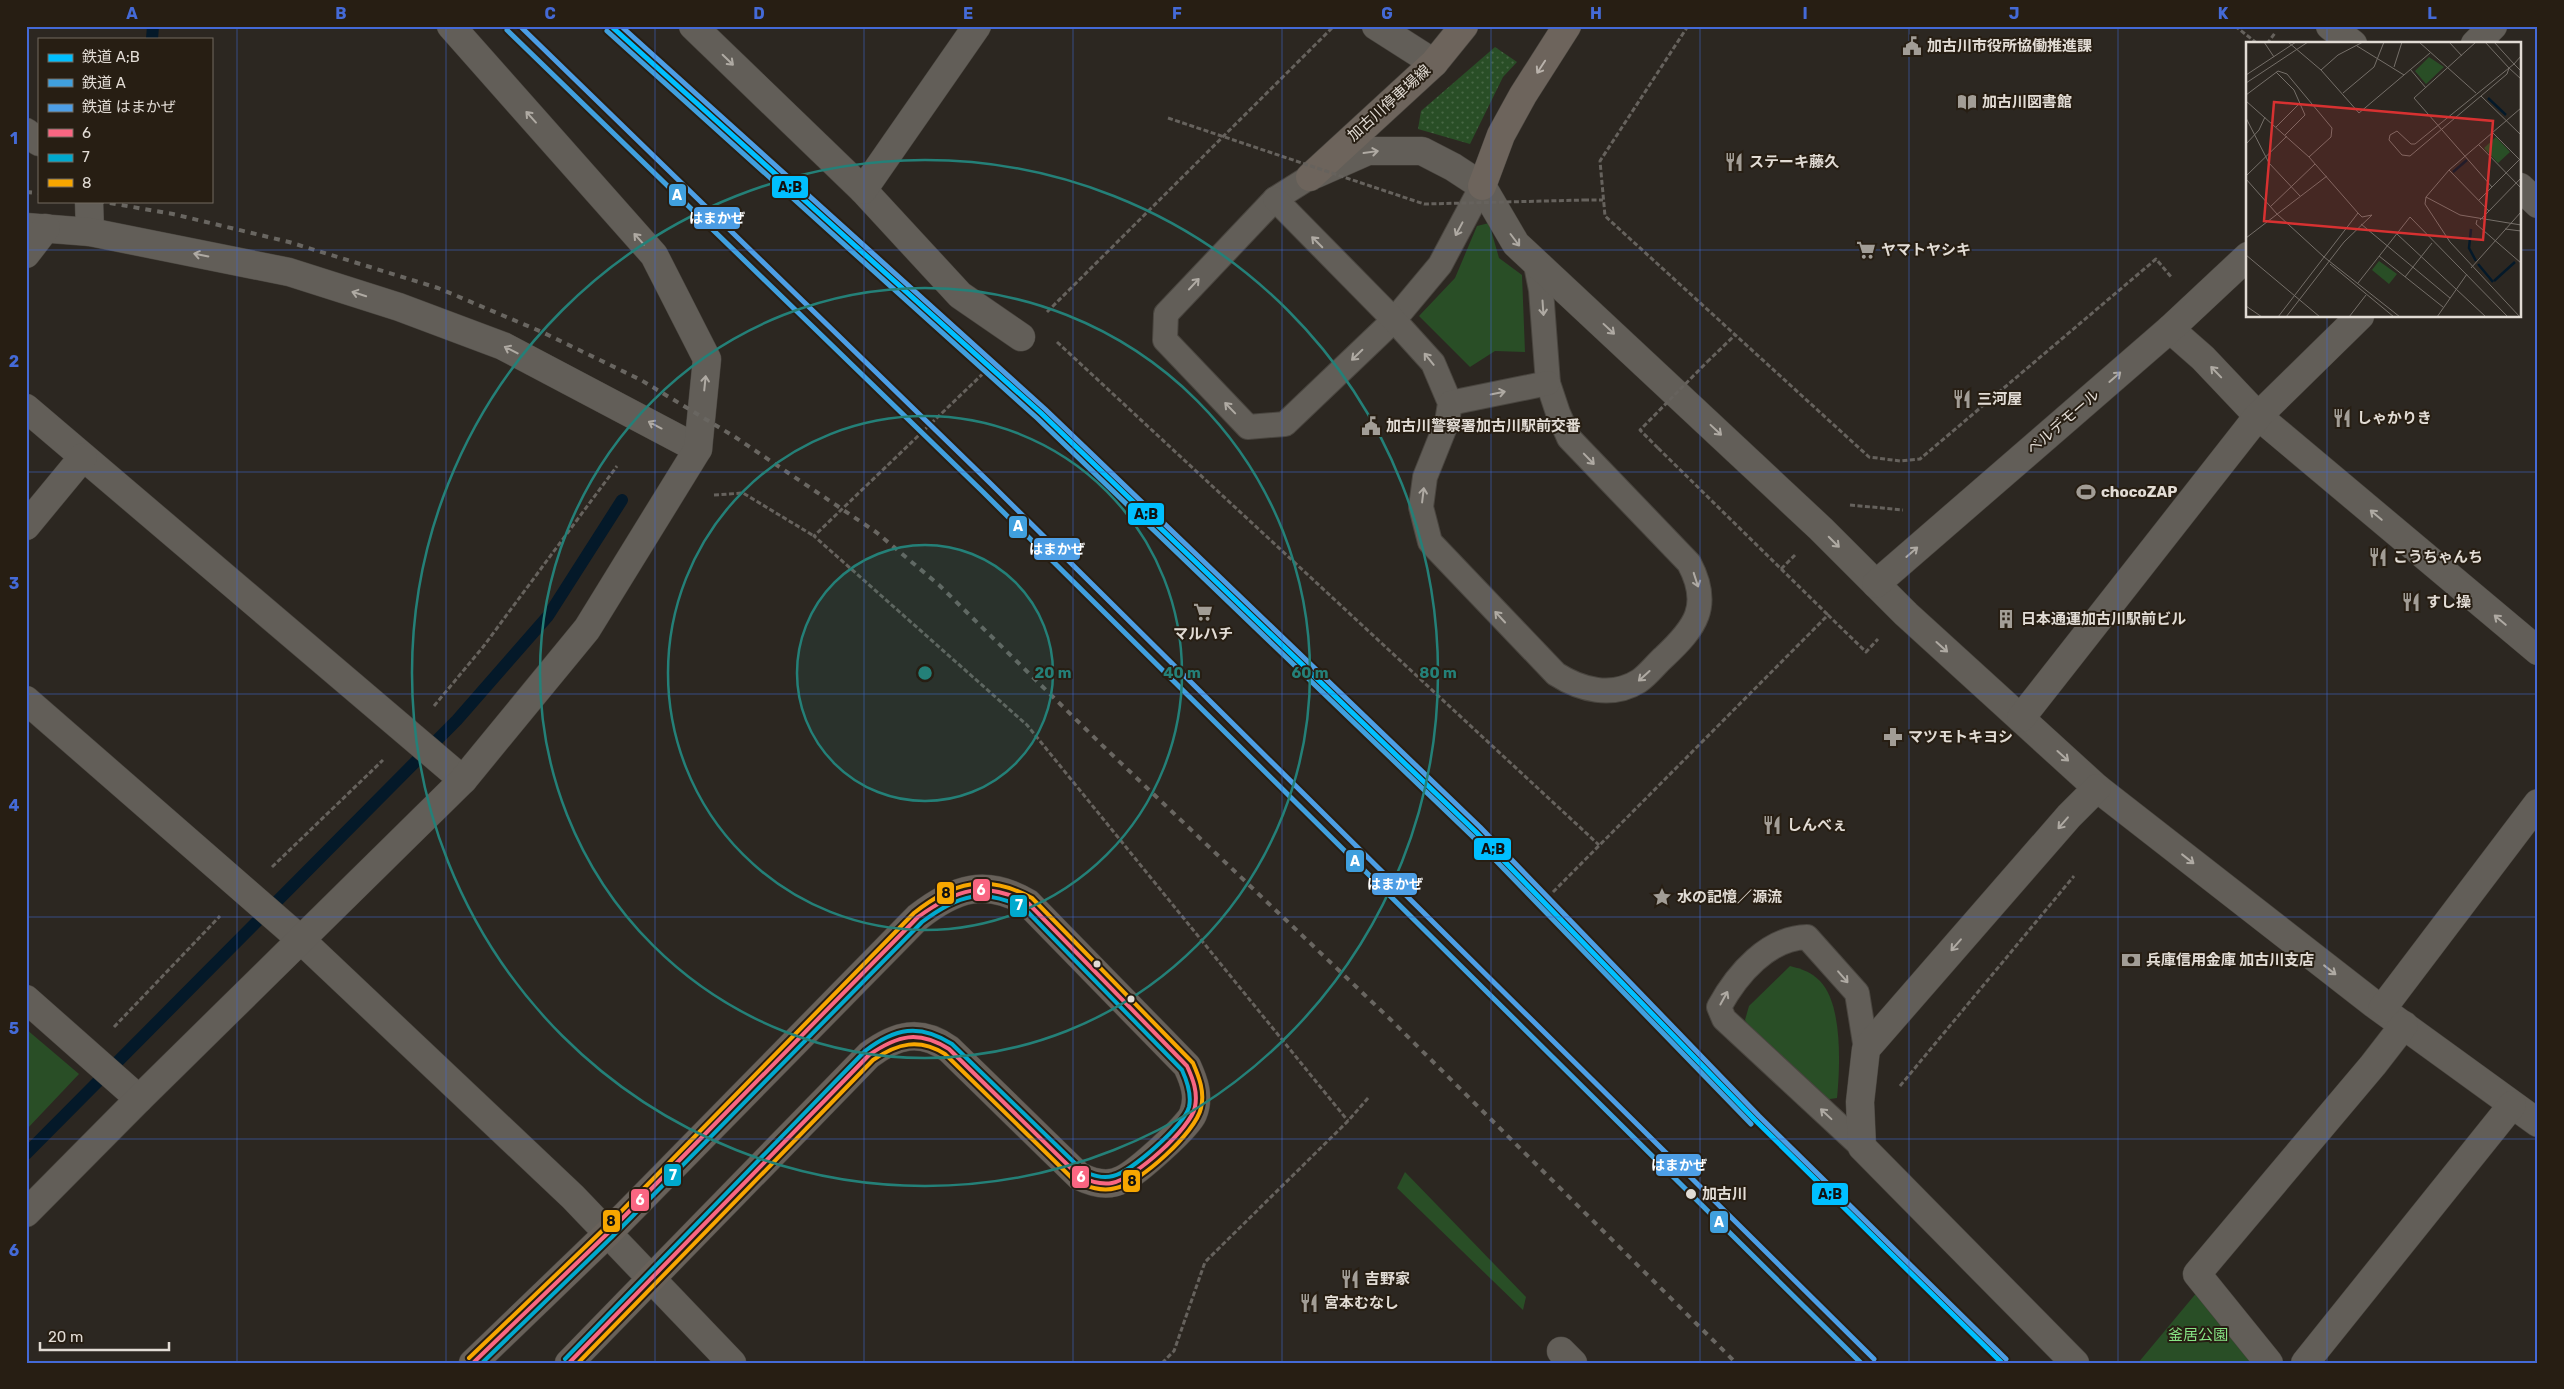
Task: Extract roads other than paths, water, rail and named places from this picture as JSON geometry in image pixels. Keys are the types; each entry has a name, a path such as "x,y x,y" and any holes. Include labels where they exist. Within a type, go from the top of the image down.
{"main road":[{"name":"加古川停車場線","path":"1310,177 1434,63 1464,26"},
{"path":"1482,186 1501,135 1523,95 1567,26"},
{"path":"473,1363 608,1232 918,917 953,894 972,889 993,888 1011,893 1028,903 1187,1066 1195,1084 1196,1100 1189,1122 1123,1180 1103,1184 1090,1182 1079,1176 948,1049 935,1040 924,1036 892,1040 869,1055 569,1363"}],"street":[{"path":"26,1213 139,1098 463,780 587,629 698,449 707,359 654,255 451,26"},
{"path":"693,26 863,190 960,295 1021,337"},
{"path":"863,190 977,26"},
{"path":"1376,26 1434,63"},
{"path":"2330,26 2350,42"},
{"path":"2477,42 2493,26"},
{"path":"26,132 38,141"},
{"path":"1310,177 1368,150 1422,151 1453,167 1482,186 1516,244 1807,516 1906,614 2097,788 2382,1010 2538,1123"},
{"path":"2522,189 2538,204"},
{"path":"89,202 90,232"},
{"path":"26,254 36,227 90,232 289,272 399,307 503,346 698,449"},
{"name":"ベルデモール","path":"1876,584 2170,329 2246,258"},
{"path":"2021,718 2258,416 2358,318"},
{"path":"2170,329 2203,358 2258,416 2538,651"},
{"path":"26,408 463,780"},
{"path":"26,526 83,457"},
{"path":"26,700 300,939 608,1232 732,1363"},
{"path":"2075,1363 1862,1147 1860,1102 1866,1049 2069,816 2097,788"},
{"path":"2382,1010 2538,803"},
{"path":"26,999 139,1098"},
{"path":"2270,1363 2197,1274 2404,1025"},
{"path":"2304,1363 2512,1105"}],"lane":[{"path":"1310,177 1275,199 1166,314 1165,340 1248,427 1285,424 1394,320 1440,265 1482,186"},
{"path":"1275,199 1394,320 1434,364 1450,403 1448,422 1425,477 1421,507 1430,542 1556,674 1573,685 1597,691 1619,689 1639,681 1688,634 1696,618 1700,602 1698,586 1689,563 1569,438 1548,384 1542,290 1535,260"},
{"path":"1450,403 1548,384"},
{"path":"1862,1147 1724,1019 1719,1007 1731,986 1771,946 1792,938 1807,937 1857,993 1866,1049"}],"waterway":[{"path":"152,38 153,26"},
{"path":"26,1154 457,720 548,616 622,500"}],"railway":[{"path":"26,192 38,193"},
{"path":"104,202 173,214 289,242 438,288 542,332 641,380 735,437 876,532 939,585 1104,747 1390,1019 1736,1363"}],"rail line":[{"name":"はまかぜ","path":"520,26 990,483 1874,1359"},
{"name":"A;B","path":"611,26 1041,413 1476,832 1755,1120 2002,1363"},
{"name":"はまかぜ","path":"621,26 1045,409 1480,827 1759,1116 2006,1359"},
{"name":"A","path":"507,30 982,491 1861,1363"},
{"name":"A","path":"607,31 1037,418 1472,836 1751,1124"}],"place":[{"name":"加古川市役所協働推進課","path":"1912,46"},
{"name":"加古川図書館","path":"1967,102"},
{"name":"ステーキ藤久","path":"1734,162"},
{"name":"ヤマトヤシキ","path":"1866,250"},
{"name":"三河屋","path":"1962,399"},
{"name":"しゃかりき","path":"2342,418"},
{"name":"加古川警察署加古川駅前交番","path":"1371,426"},
{"name":"chocoZAP","path":"2086,492"},
{"name":"こうちゃんち","path":"2378,557"},
{"name":"すし操","path":"2411,602"},
{"name":"マルハチ","path":"1203,612"},
{"name":"日本通運加古川駅前ビル","path":"2006,619"},
{"name":"マツモトキヨシ","path":"1893,737"},
{"name":"しんべぇ","path":"1772,825"},
{"name":"水の記憶／源流","path":"1662,897"},
{"name":"兵庫信用金庫 加古川支店","path":"2131,960"},
{"name":"加古川","path":"1691,1194"},
{"name":"吉野家","path":"1350,1279"},
{"name":"宮本むなし","path":"1309,1303"}],"park label":[{"name":"釜居公園","path":"2198,1335"}]}
